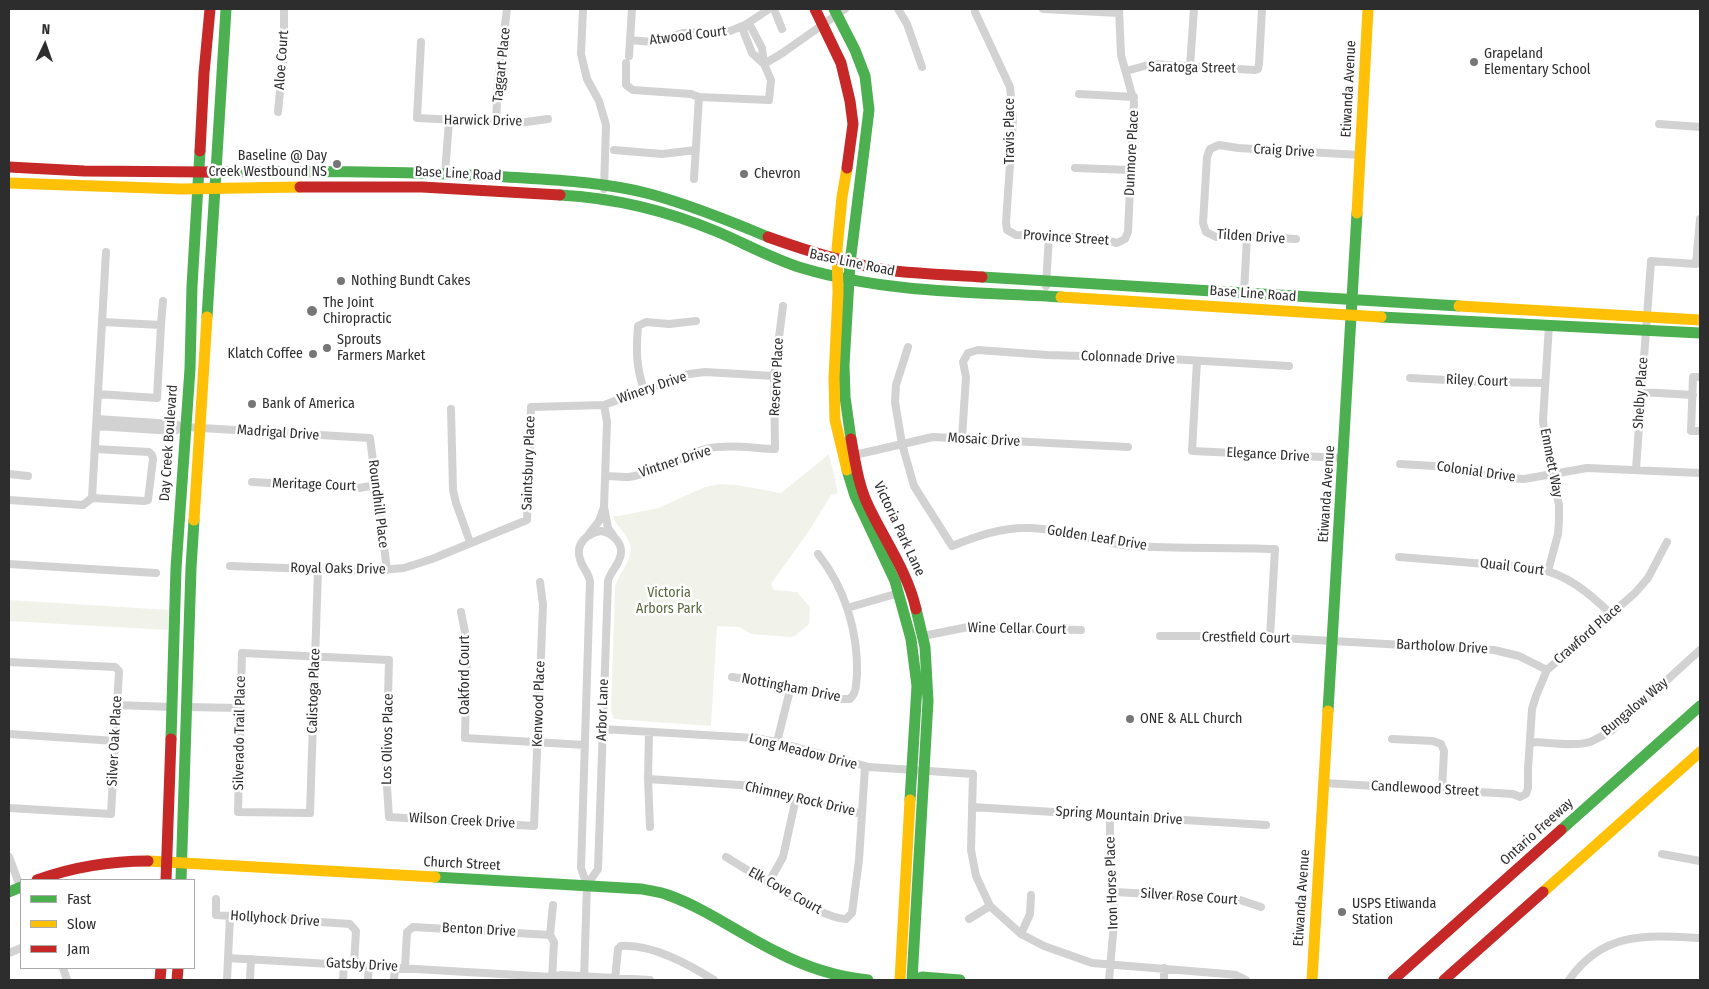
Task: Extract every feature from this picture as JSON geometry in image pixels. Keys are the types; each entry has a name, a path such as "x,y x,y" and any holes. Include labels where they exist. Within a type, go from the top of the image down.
{"main road":[{"name":"Day Creek Boulevard","path":"166,879 176,568 186,427 205,54 210,9"},
{"name":"Day Creek Boulevard","path":"181,879 191,568 226,9"},
{"name":"Victoria Park Lane","path":"815,9 834,15 855,50 865,76 869,110 850,263 844,279 834,383 835,420 848,457 868,502 906,578 922,636 927,672 928,700 918,771 900,980"},
{"name":"Etiwanda Avenue","path":"1312,980 1344,458 1368,9"},
{"name":"Victoria Park Lane","path":"834,15 853,124 850,154 842,197 838,260 844,279"},
{"name":"Base Line Road","path":"9,167 199,172 373,171 543,178 604,185 650,194 695,208 789,245 838,260 912,272 1046,282 1244,292 1700,320"},
{"path":"368,186 373,178 412,180 431,173"},
{"name":"Base Line Road","path":"9,182 96,187 431,187 604,199 674,216 717,232 779,260 844,279 916,290 1700,333"},
{"name":"Victoria Park Lane","path":"848,457 855,496 899,593 911,639 917,686 918,771 914,980"},
{"name":"Ontario Freeway","path":"1393,980 1700,706"},
{"path":"1444,980 1700,752"},
{"name":"Church Street","path":"40,879 98,863 130,860 642,890 666,894 732,926 788,958 829,973 868,980"},
{"path":"914,980 922,977 960,980"}],"street":[{"name":"Aloe Court","path":"278,112 284,50 284,9"},
{"name":"Taggart Place","path":"496,122 498,82 508,9"},
{"path":"583,9 582,61 587,78 602,110 606,125 604,199"},
{"name":"Atwood Court","path":"632,9 626,85 632,90 691,94 699,97"},
{"name":"Atwood Court","path":"630,40 664,41 672,36 683,34 730,31 745,25 769,9"},
{"path":"774,9 782,29"},
{"path":"898,9 907,24 922,67"},
{"name":"Travis Place","path":"975,9 990,47 1010,87 1013,120 1007,230"},
{"path":"1043,9 1119,11"},
{"path":"1190,66 1194,9"},
{"name":"Saratoga Street","path":"1126,71 1152,64 1252,70 1258,68 1262,9"},
{"name":"Dunmore Place","path":"1119,11 1121,55 1134,97 1128,232 1125,239"},
{"path":"694,178 699,97 769,100 771,80 764,64 834,15"},
{"name":"Atwood Court","path":"745,25 751,27 759,44 764,64"},
{"name":"Harwick Drive","path":"421,42 417,118 519,123 548,119"},
{"path":"1079,94 1134,97"},
{"path":"445,173 449,121"},
{"path":"1659,124 1700,126"},
{"name":"Craig Drive","path":"1206,232 1203,223 1207,157 1210,149 1219,145 1238,148 1360,156"},
{"path":"614,150 662,154 696,150"},
{"path":"1075,168 1131,170"},
{"name":"Shelby Place","path":"1636,469 1651,262 1696,264 1700,219"},
{"name":"Province Street","path":"1007,230 1016,234 1097,238 1117,243 1125,239"},
{"name":"Tilden Drive","path":"1206,232 1216,237 1247,236 1296,240"},
{"path":"1045,296 1049,236"},
{"path":"1244,292 1247,236"},
{"path":"92,498 106,252"},
{"path":"98,394 157,398 163,301"},
{"name":"Reserve Place","path":"775,449 774,376 783,306"},
{"path":"644,390 637,369 636,345 638,326 646,322 669,324 696,321"},
{"path":"102,322 161,325"},
{"name":"Emmett Way","path":"1548,325 1544,428 1559,505 1558,534 1548,570"},
{"path":"902,444 895,402 896,385 908,347"},
{"name":"Colonnade Drive","path":"962,438 966,377 963,362 968,353 978,350 1289,366"},
{"name":"Elegance Drive","path":"1196,360 1192,451 1344,458"},
{"name":"Winery Drive","path":"531,407 604,405 689,374 705,372 774,376"},
{"path":"1700,377 1692,376 1691,431 1700,431"},
{"name":"Riley Court","path":"1410,378 1545,383"},
{"path":"1641,392 1693,395"},
{"name":"Arbor Lane","path":"587,886 598,869 608,581 621,556 620,545 608,528 604,507 607,422 604,405"},
{"name":"Saintsbury Place","path":"527,520 531,407"},
{"path":"451,409 453,490 470,542"},
{"name":"Madrigal Drive","path":"96,422 173,424 200,428 370,438"},
{"name":"Mosaic Drive","path":"848,457 933,437 1128,447"},
{"name":"Roundhill Place","path":"370,438 387,570"},
{"name":"Golden Leaf Drive","path":"902,444 914,486 952,546 983,534 1029,528 1055,531 1125,545 1170,548 1233,547 1275,549 1270,637"},
{"name":"Vintner Drive","path":"605,476 629,477 655,470 683,456 707,449 729,446 775,449"},
{"path":"9,500 83,505 92,498 148,500 152,454 149,452 95,450"},
{"name":"Colonial Drive","path":"1400,464 1451,467 1484,476 1524,479 1587,468 1700,473"},
{"path":"9,474 28,476"},
{"name":"Meritage Court","path":"252,482 359,488 376,485"},
{"name":"Arbor Lane","path":"584,978 587,886 581,870 590,581 588,573 579,559 579,551 582,541 596,526 604,507"},
{"name":"Royal Oaks Drive","path":"230,566 368,572 404,568 432,559 527,520"},
{"path":"588,535 601,532 614,536"},
{"name":"Crawford Place","path":"1526,794 1528,788 1532,709 1547,670 1611,614 1648,578 1667,542"},
{"path":"818,554 837,585 847,608 899,593"},
{"name":"Quail Court","path":"1399,557 1548,570 1586,590 1611,614"},
{"path":"9,564 156,573"},
{"name":"Calistoga Place","path":"238,812 310,813 318,569"},
{"name":"Kenwood Place","path":"534,826 543,605 540,582"},
{"name":"Nottingham Drive","path":"732,677 790,686 841,699 850,699 856,692 858,655 847,608"},
{"name":"Oakford Court","path":"462,612 467,642 465,738 537,742"},
{"name":"Wine Cellar Court","path":"922,636 968,627 1081,630"},
{"name":"Crestfield Court","path":"1160,636 1270,637 1332,641"},
{"name":"Bartholow Drive","path":"1332,641 1494,650 1519,656 1547,670"},
{"name":"Bungalow Way","path":"1530,742 1576,744 1588,742 1611,731 1700,650"},
{"name":"Silverado Trail Place","path":"238,812 242,654 315,657"},
{"name":"Los Olivos Place","path":"315,657 389,660 386,772 389,817"},
{"name":"Silver Oak Place","path":"9,662 118,668 118,704 111,814 9,808"},
{"path":"776,742 790,686"},
{"path":"118,704 172,707"},
{"path":"186,707 240,708"},
{"name":"Long Meadow Drive","path":"602,729 743,737 776,742 865,766 973,774 972,807"},
{"path":"649,732 650,827"},
{"path":"9,734 116,741"},
{"path":"1392,739 1433,741 1441,744 1444,751 1442,790"},
{"path":"537,742 586,746"},
{"path":"862,814 865,766"},
{"name":"Chimney Rock Drive","path":"648,779 759,788 862,814"},
{"name":"Candlewood Street","path":"1324,783 1513,794 1520,797 1526,794"},
{"path":"769,882 783,857 796,798"},
{"path":"972,807 971,850 976,876 990,906 1021,934 1044,946 1092,964 1236,975 1246,980"},
{"name":"Spring Mountain Drive","path":"972,807 1266,825"},
{"name":"Elk Cove Court","path":"726,857 827,914 838,919 846,919 852,914 854,907 862,814"},
{"name":"Iron Horse Place","path":"1110,815 1110,853 1115,912 1110,980"},
{"name":"Wilson Creek Drive","path":"389,817 534,826"},
{"path":"1662,854 1700,861"},
{"path":"9,857 20,884"},
{"name":"Silver Rose Court","path":"1114,892 1237,899 1262,907"},
{"path":"1021,934 1030,914 1032,895"},
{"name":"Hollyhock Drive","path":"216,900 216,915 350,924 356,931 354,964"},
{"path":"552,978 554,942 550,934 553,904"},
{"path":"968,919 990,906"},
{"path":"227,980 230,916"},
{"name":"Benton Drive","path":"404,967 408,930 420,927 550,934"},
{"path":"1569,980 1588,959 1603,948 1620,941 1649,936 1700,938"},
{"path":"615,979 618,949 621,946 627,945 672,957 714,980"},
{"name":"Gatsby Drive","path":"228,958 404,967 552,978 561,975 584,978 650,980"},
{"path":"250,980 251,959"},
{"path":"343,980 344,964"},
{"path":"368,980 369,965"},
{"path":"394,980 395,967"},
{"path":"1164,968 1164,980"}],"green space":[{"name":"Victoria Arbors Park","path":"829,454 838,493 831,495 809,531 771,584 774,590 797,592 810,607 809,624 791,637 751,634 739,627 717,626 711,726 614,719 611,711 615,589 629,559 630,547 628,540 613,516 658,508 705,487 720,484 781,493"},
{"path":"9,600 169,610 168,630 9,621"}],"traffic: fast":[{"path":"207,317 226,9"},
{"path":"834,9 855,50 865,76 869,110 850,263 844,365 845,397 851,439"},
{"path":"171,739 176,568 190,369 192,286 200,151"},
{"path":"208,172 470,175 597,184 665,198 768,237"},
{"path":"560,195 621,202 661,212 718,232 791,264 834,276 898,287 930,290 1061,297"},
{"path":"1328,711 1357,213"},
{"path":"982,277 1459,306"},
{"path":"1381,317 1700,333"},
{"path":"847,470 855,496 895,581 911,639 917,686 910,800"},
{"path":"181,879 194,520"},
{"path":"912,980 928,701 925,647 916,609"},
{"path":"1561,830 1700,706"},
{"path":"435,877 642,889 659,892 696,907 763,945 799,962 821,971 868,980"},
{"path":"9,892 20,887"},
{"path":"915,980 922,977 960,980"}],"traffic: slow":[{"path":"1357,213 1368,9"},
{"path":"847,168 837,249 838,293 834,378 835,420 847,470"},
{"path":"9,183 181,189 300,187"},
{"path":"1061,297 1381,317"},
{"path":"1459,306 1700,320"},
{"path":"194,520 207,317"},
{"path":"1312,980 1328,711"},
{"path":"1543,892 1700,752"},
{"path":"900,980 910,800"},
{"path":"148,861 435,877"}],"traffic: jam":[{"path":"200,151 210,9"},
{"path":"815,9 841,63 850,101 853,124 847,168"},
{"path":"9,167 84,171 208,172"},
{"path":"300,187 422,187 560,195"},
{"path":"768,237 827,256 886,270 982,277"},
{"path":"851,439 861,488 873,516 907,581 916,609"},
{"path":"166,879 171,739"},
{"path":"1393,980 1561,830"},
{"path":"40,879 92,866 148,861"},
{"path":"1444,980 1543,892"},
{"path":"160,980 161,969"},
{"path":"177,980 178,969"}],"place":[{"name":"Grapeland Elementary School","path":"1474,62"},
{"name":"Baseline @ Day Creek Westbound NS","path":"337,164"},
{"name":"Chevron","path":"744,174"},
{"name":"Nothing Bundt Cakes","path":"341,281"},
{"name":"The Joint Chiropractic","path":"312,311"},
{"name":"Sprouts Farmers Market","path":"327,348"},
{"name":"Klatch Coffee","path":"313,354"},
{"name":"Bank of America","path":"252,404"},
{"name":"ONE & ALL Church","path":"1130,719"},
{"name":"USPS Etiwanda Station","path":"1342,912"}]}
